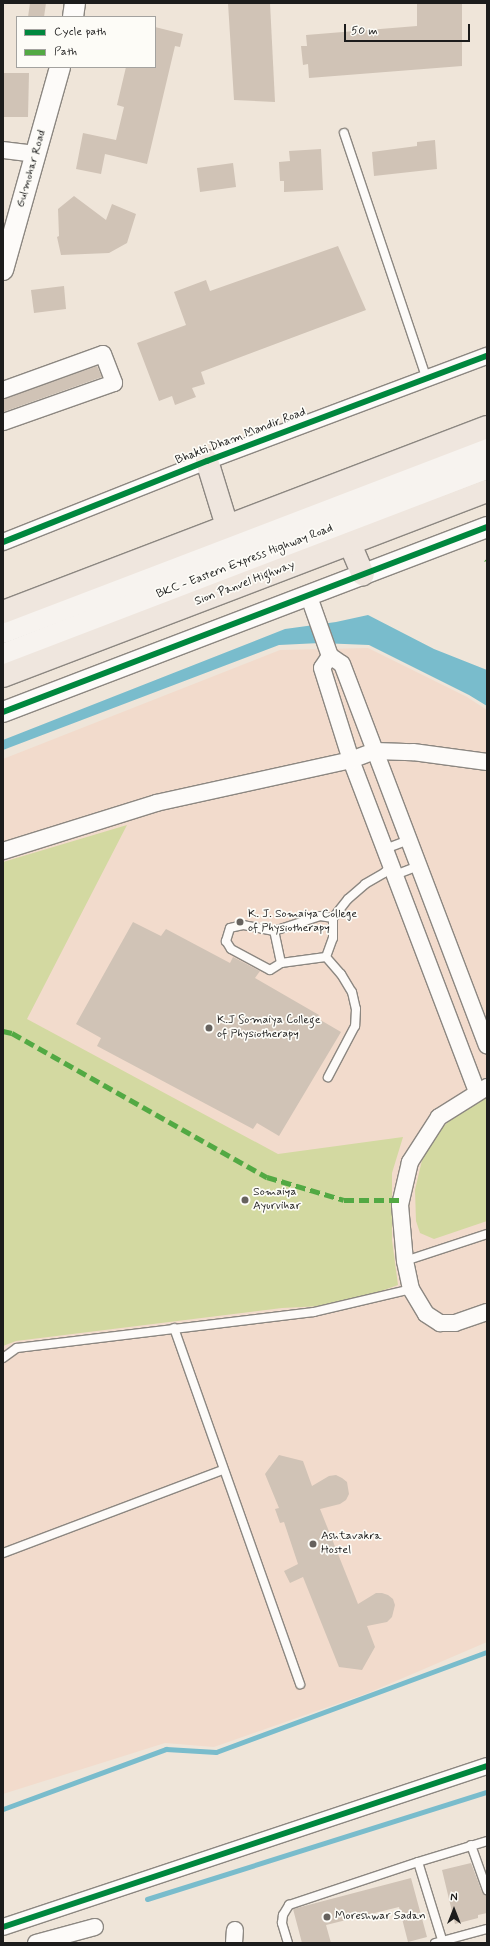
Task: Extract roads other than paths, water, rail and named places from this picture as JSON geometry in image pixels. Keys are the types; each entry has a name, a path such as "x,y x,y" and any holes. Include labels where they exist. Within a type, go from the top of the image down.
{"highway":[{"path":"3,612 487,427"},
{"path":"207,461 227,526"},
{"name":"Sion Panvel Highway","path":"3,676 487,491"},
{"path":"350,544 363,574"}],"main road":[{"name":"BKC - Eastern Express Highway Road","path":"3,632 487,448"},
{"name":"BKC - Eastern Express Highway Road","path":"3,655 487,468"}],"street":[{"path":"73,16 75,3"},
{"name":"Gulmohar Road","path":"3,270 60,68"},
{"path":"3,150 36,154"},
{"path":"3,390 102,354 114,383 3,422"},
{"name":"Bhakti Dham Mandir Road","path":"3,542 207,461 487,356"},
{"path":"3,712 487,526"},
{"path":"308,594 329,653 342,664 487,1044"},
{"path":"329,653 322,668 351,760 393,871 482,1089 438,1117 410,1162 400,1205 405,1261 411,1289 426,1314 440,1323 455,1324 487,1312"},
{"path":"3,851 156,803 351,760 375,751 413,752 487,762"},
{"path":"3,1926 487,1766"},
{"path":"36,1943 95,1927"}],"lane":[{"path":"344,133 427,379"},
{"path":"385,849 409,840"},
{"path":"326,957 333,938 333,918 348,900 365,884 384,873 418,866"},
{"path":"326,957 281,963 270,970 231,949 226,941 230,928 243,924 274,931 320,916 333,918"},
{"path":"274,931 281,963"},
{"path":"326,957 341,974 352,992 356,1009 355,1026 328,1077"},
{"path":"405,1261 487,1234"},
{"path":"3,1358 17,1348 314,1312 411,1289"},
{"path":"174,1328 300,1684"},
{"path":"3,1553 223,1470"},
{"path":"288,1943 282,1923 282,1915 289,1905 418,1862 487,1841"},
{"path":"471,1845 487,1890"},
{"path":"418,1862 440,1942 487,1929"}],"water":[{"path":"368,615 434,649 487,670 487,706 469,695 369,645 320,643 279,645 3,750 3,740 285,629 336,622"}],"waterway":[{"path":"3,1809 166,1749 216,1752 487,1652"},
{"path":"147,1899 487,1792"}],"place":[{"name":"K. J. Somaiya College of Physiotherapy","path":"240,922"},
{"name":"K.J Somaiya College of Physiotherapy","path":"209,1028"},
{"name":"Somaiya Ayurvihar","path":"245,1200"},
{"name":"Ashtavakra Hostel","path":"313,1544"},
{"name":"Moreshwar Sadan","path":"327,1917"}]}
